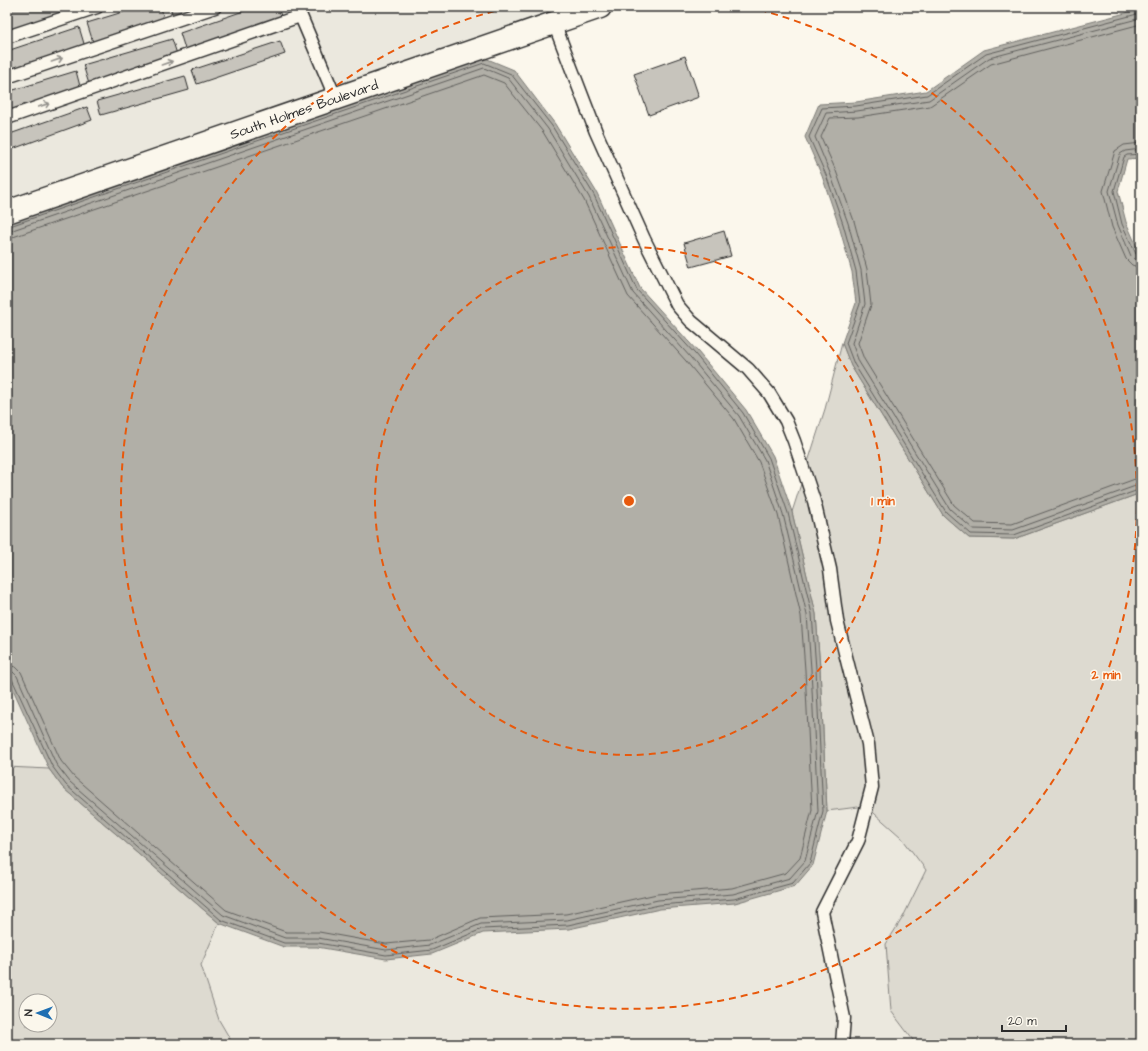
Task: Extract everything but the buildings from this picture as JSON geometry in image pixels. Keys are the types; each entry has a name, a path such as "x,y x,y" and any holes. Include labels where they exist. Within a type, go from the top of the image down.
{"main road":[{"name":"South Holmes Boulevard","path":"7,212 600,7"}],"lane":[{"path":"7,37 97,7"},
{"path":"7,77 215,7"},
{"path":"7,118 299,11 336,99"},
{"path":"554,23 596,132 644,239 678,305 691,321 748,369 769,393 786,421 814,501 830,569 838,621 868,744 872,786 858,841 822,912 844,1018 842,1044"}],"shaded area":[{"path":"7,7 567,7 7,200"},
{"path":"842,343 851,366 943,515 969,538 1014,539 1141,493 1141,1044 916,1044 891,1011 886,944 903,917 926,870 901,837 866,806 827,811 816,614 792,512 825,409"},
{"path":"7,676 49,769 7,767"},
{"path":"7,767 49,769 63,788 219,923 201,965 219,1020 233,1044 7,1044"},
{"path":"866,806 901,837 926,870 903,917 886,944 891,1011 916,1044 233,1044 219,1020 201,965 219,923 284,947 317,947 386,959 432,954 483,933 569,929 660,909 735,903 813,865 827,811"}],"water":[{"path":"1141,9 1141,158 1127,159 1118,191 1126,222 1141,256 1141,493 1014,539 969,538 943,515 851,366 842,343 856,303 852,272 839,226 822,176 805,137 819,104 856,102 926,91 984,50"},
{"path":"485,58 514,70 555,124 597,193 640,288 698,352 746,410 773,456 792,512 816,614 827,811 813,865 795,886 735,903 660,909 569,929 483,933 432,954 386,959 317,947 284,947 219,923 63,788 49,769 7,676 7,223"}]}
